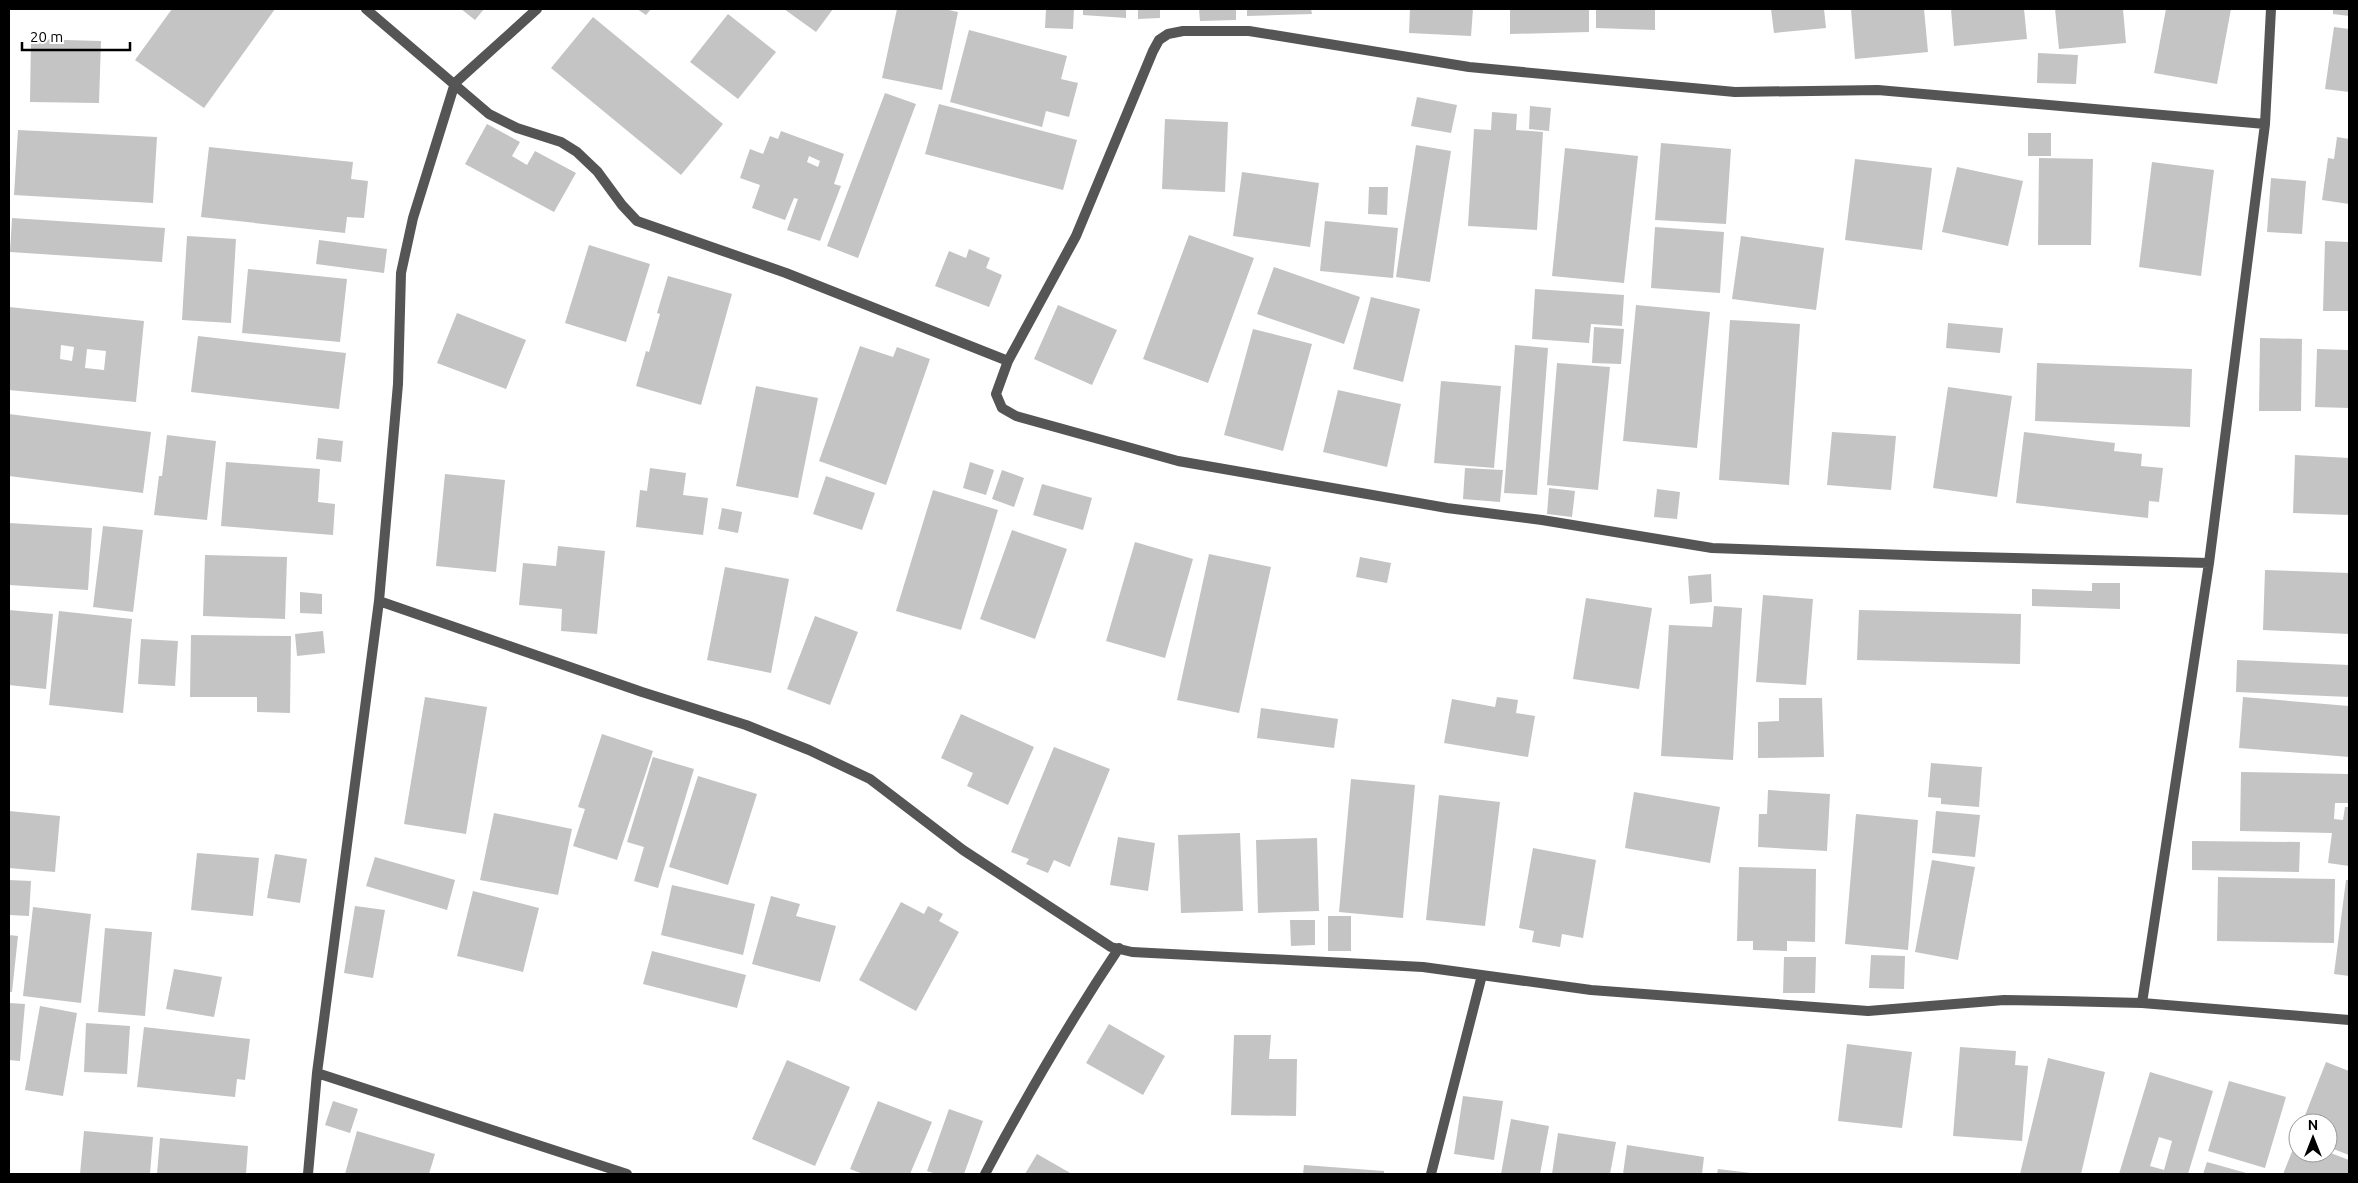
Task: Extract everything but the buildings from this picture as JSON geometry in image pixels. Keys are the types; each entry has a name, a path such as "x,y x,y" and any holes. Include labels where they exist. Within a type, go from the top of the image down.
{"street":[{"path":"366,9 455,83 489,114 517,128 561,142 577,152 598,171 622,205 637,221 786,273 1008,361"},
{"path":"308,1174 317,1073 379,601 398,384 401,273 413,218 455,83 537,9"},
{"path":"2142,1003 2209,563 2265,124 2271,9"},
{"path":"2209,563 1712,548 1542,520 1447,508 1178,461 1016,416 1002,408 996,394 1008,361 1076,236 1154,50 1159,40 1168,34 1183,31 1249,31 1469,67 1735,92 1878,90 2265,124"},
{"path":"379,601 642,692 746,725 809,750 870,779 963,850 1111,947 1132,952 1423,968 1591,990 1868,1011 2004,1000 2142,1003 2349,1020"},
{"path":"985,1174 1086,998 1119,948"},
{"path":"1431,1174 1482,975"},
{"path":"317,1073 627,1174"}]}
